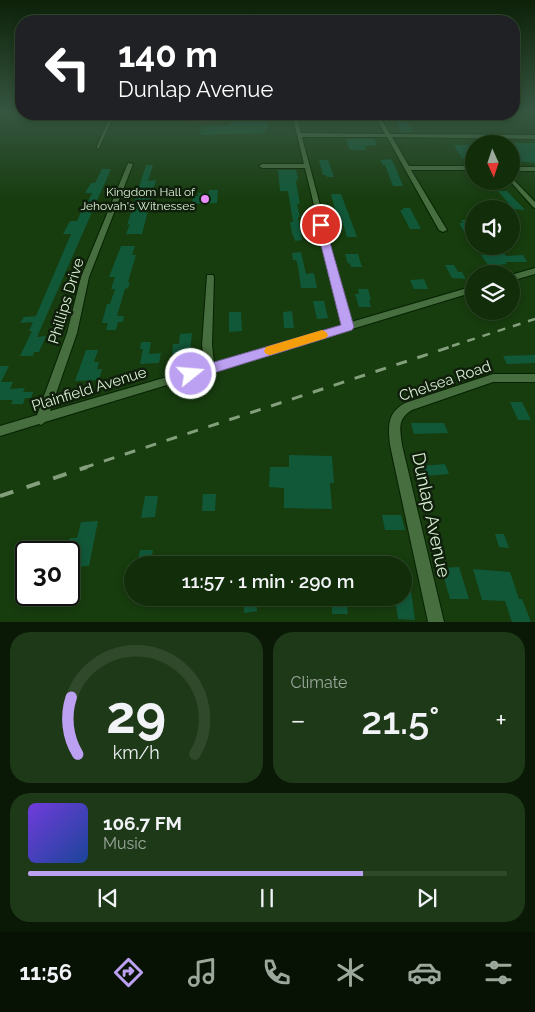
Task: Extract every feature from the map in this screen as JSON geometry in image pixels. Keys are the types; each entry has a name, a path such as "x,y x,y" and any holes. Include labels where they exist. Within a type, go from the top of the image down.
{"street":[{"path":"301,142 348,327"},
{"path":"392,142 443,230"},
{"name":"Phillips Drive","path":"40,420 72,333 86,277 130,164"},
{"path":"262,166 308,166"},
{"path":"407,168 465,168"},
{"path":"520,169 535,169"},
{"path":"520,189 535,206"},
{"path":"520,275 535,271"},
{"path":"210,278 207,345 210,369"},
{"name":"Plainfield Avenue","path":"0,432 465,293"},
{"name":"Chelsea Road","path":"396,416 409,406 493,378 535,378"},
{"name":"Dunlap Avenue","path":"396,416 396,445 436,622"}],"lane":[{"path":"98,147 100,142"}],"building":[{"path":"347,142 376,142 377,145 365,146 367,150 350,150"},
{"path":"520,143 535,143 535,163 520,161"},
{"path":"454,145 465,145 465,159 462,159"},
{"path":"391,159 403,186 393,186 385,165 380,160"},
{"path":"319,160 328,160 334,177 323,175"},
{"path":"146,165 153,165 148,181 156,180 142,234 126,234 130,224 127,225"},
{"path":"102,169 111,169 37,337 46,336 39,352 34,352 33,356 20,356 32,331 29,331 33,322 20,323 24,317 36,316 71,234 63,234 70,221 77,221 82,210 84,210 92,193 85,193 91,183 95,183"},
{"path":"278,170 296,170 300,204 297,204 300,217 298,217 302,240 295,241 292,233 290,222 293,222 288,191 280,191"},
{"name":"Kingdom Hall of Jehovah's Witnesses","path":"209,190 218,190 217,203 192,204 193,196 198,196 198,193 209,193"},
{"path":"498,191 507,191 516,200 506,200"},
{"path":"331,194 341,194 357,237 347,237 341,217 337,217"},
{"path":"403,208 410,208 421,229 410,229 400,210 403,210"},
{"path":"461,220 465,220 465,233 459,223 463,223"},
{"path":"121,246 135,246 132,255 136,255 128,282 130,282 128,288 125,289 117,316 124,316 123,322 118,322 116,330 106,330 108,323 102,323 107,304 110,304 115,289 111,289 115,277 109,277"},
{"path":"301,252 306,274 314,273 317,288 301,288 298,266 296,260 293,260 292,253"},
{"path":"345,254 358,254 362,267 351,267"},
{"path":"481,255 523,255 527,262 505,262 507,264 488,265"},
{"path":"445,265 454,265 458,272 462,272 465,279 452,278"},
{"path":"424,279 428,289 414,289 410,280"},
{"path":"358,289 368,289 371,307 359,307 355,294 359,294"},
{"path":"313,301 324,301 328,318 317,319"},
{"path":"292,311 294,328 284,328 283,312"},
{"path":"229,312 241,312 242,331 229,332"},
{"path":"192,333 190,353 172,354 173,344 179,344 180,334"},
{"path":"141,342 151,342 149,354 161,353 159,363 140,364 143,349 140,349"},
{"path":"86,350 98,350 94,362 99,362 97,369 102,369 99,380 75,381"},
{"path":"535,355 535,363 507,364 503,356"},
{"path":"0,366 9,366 1,382 13,382 10,389 25,388 23,392 33,392 31,398 25,398 23,404 11,404 13,400 0,400"},
{"path":"510,402 522,402 531,420 518,420"},
{"path":"411,423 444,423 448,433 414,434"},
{"path":"289,455 332,456 334,483 330,483 332,509 284,508 284,488 269,487 270,467 289,467"},
{"path":"445,464 449,474 424,476 421,466"},
{"path":"203,494 216,494 215,511 202,511"},
{"path":"145,496 158,496 155,517 141,518"},
{"path":"382,515 401,515 405,530 385,530"},
{"path":"98,521 89,566 80,566 80,541 69,541 70,538 77,538 81,522"},
{"path":"495,534 504,534 509,548 499,547"},
{"path":"140,550 153,550 152,556 139,556"},
{"path":"459,567 469,599 450,599 441,568"},
{"path":"473,569 510,572 519,599 522,599 531,622 512,622 505,601 482,600"},
{"path":"412,598 415,620 398,619 396,606 412,606"},
{"path":"244,606 257,606 257,611 244,613"},
{"path":"347,606 348,614 332,614 332,607 313,607"}],"railway":[{"path":"452,346 535,319"},
{"path":"83,468 456,345"},
{"path":"0,496 87,467"}],"slow traffic":[{"path":"270,351 322,335"}],"place":[{"name":"Kingdom Hall of Jehovah's Witnesses","path":"205,199"}],"route":[{"path":"191,374 348,327 321,225"}]}
